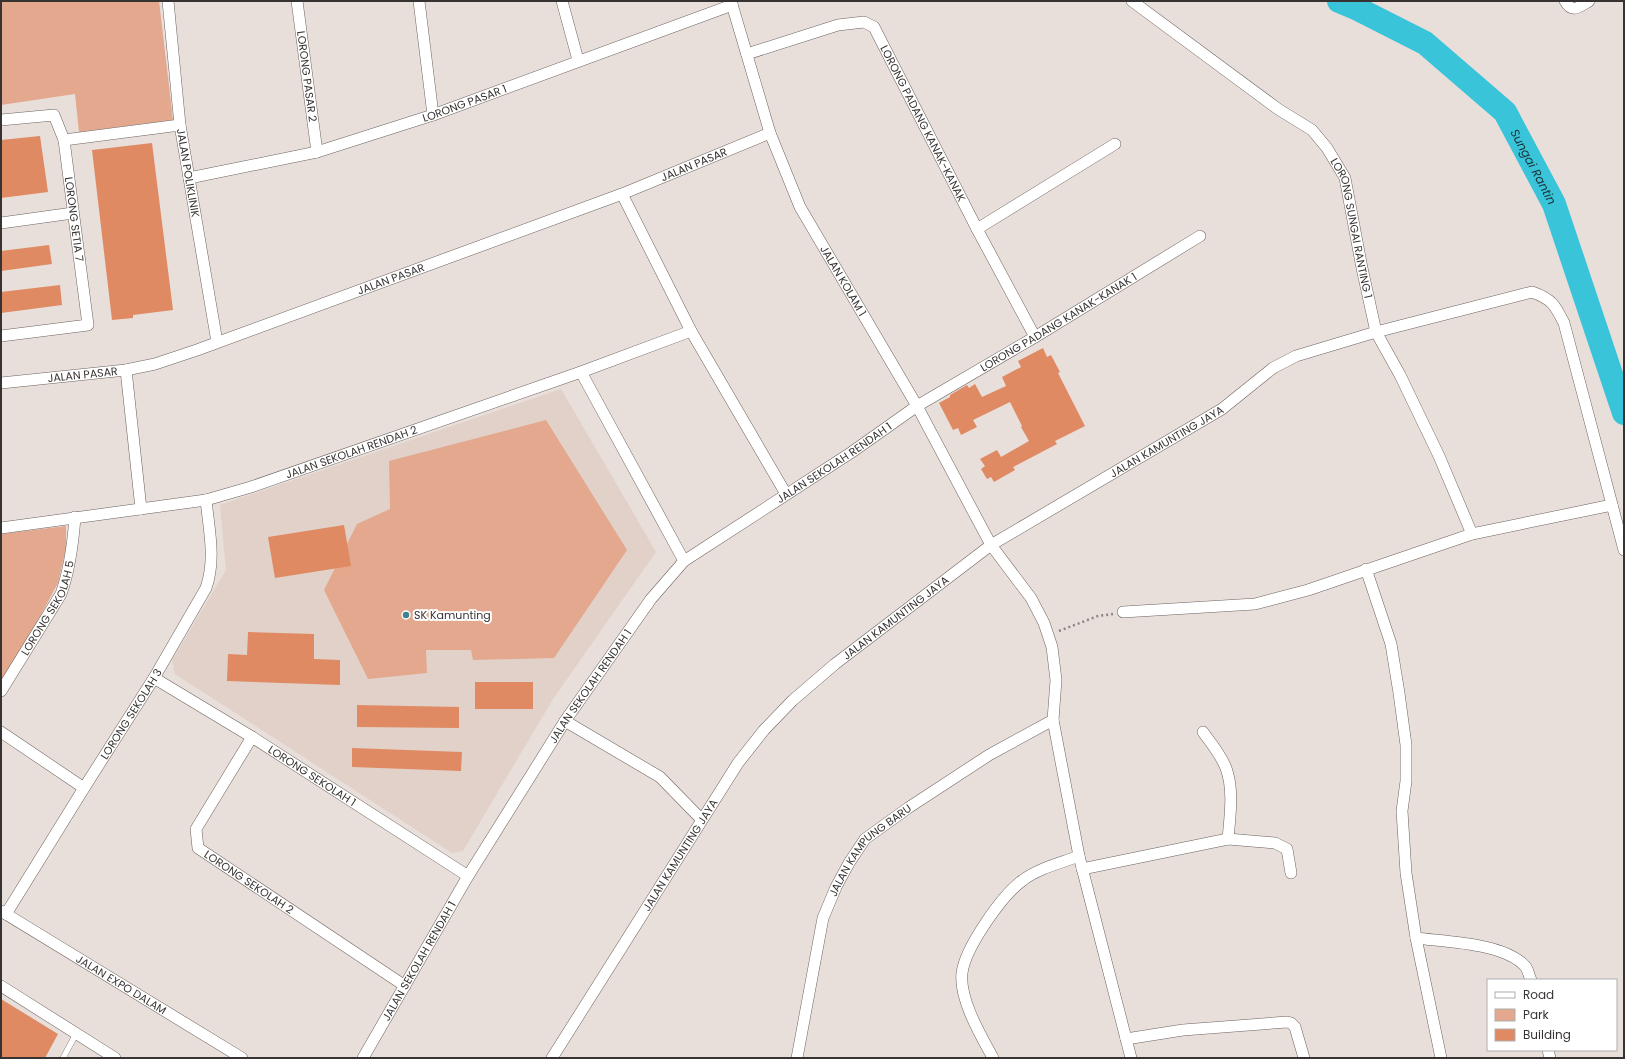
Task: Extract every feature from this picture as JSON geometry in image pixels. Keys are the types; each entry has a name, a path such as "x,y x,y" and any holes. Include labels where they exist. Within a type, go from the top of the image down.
{"street":[{"name":"JALAN POLIKLINIK","path":"168,1 180,125 218,342"},
{"name":"LORONG PASAR 2","path":"297,1 317,152"},
{"path":"419,1 433,115"},
{"path":"562,1 578,60"},
{"name":"LORONG SUNGAI RANTING 1","path":"1132,1 1278,109 1312,130 1327,148 1345,178 1376,332 1400,375 1439,456 1472,534"},
{"path":"1565,1 1569,7 1573,8 1577,8 1589,1"},
{"name":"LORONG PASAR 1","path":"189,178 317,152 433,115 731,3"},
{"name":"JALAN KOLAM 1","path":"731,3 770,133 800,207 917,406 991,545 1031,598 1044,623 1052,647 1056,680 1053,720 1079,856 1131,1058"},
{"name":"LORONG PADANG KANAK-KANAK","path":"747,54 838,24 864,22 874,27 977,228 1035,337"},
{"name":"LORONG SETIA 7","path":"1,120 54,115 64,140 88,325 1,336"},
{"path":"64,140 180,125"},
{"name":"JALAN PASAR","path":"1,383 126,370 155,364 622,194 770,133"},
{"path":"977,228 1115,144"},
{"path":"622,194 691,330 786,494"},
{"path":"1,223 73,213"},
{"name":"LORONG PADANG KANAK-KANAK 1","path":"917,406 1035,337 1200,236"},
{"name":"JALAN KAMUNTING JAYA","path":"552,1058 701,819 738,763 764,730 793,700 835,664 991,545 1222,409 1273,368 1296,356 1376,332 1532,292 1545,297 1556,306 1564,323 1624,550"},
{"name":"JALAN SEKOLAH RENDAH 2","path":"1,528 206,500 251,487 581,372 691,330"},
{"path":"126,370 141,509"},
{"path":"581,372 684,561"},
{"name":"JALAN SEKOLAH RENDAH 1","path":"363,1058 468,876 565,721 651,600 684,561 852,452 917,406"},
{"name":"LORONG SEKOLAH 3","path":"3,912 154,678 206,588 211,575 212,559 206,500"},
{"path":"1123,612 1255,604 1308,590 1472,534 1612,505"},
{"name":"LORONG SEKOLAH 5","path":"1,691 61,594 67,578 71,559 75,517"},
{"path":"1366,569 1391,644 1402,715 1406,745 1406,781 1402,811 1406,873 1416,938 1441,1058"},
{"name":"LORONG SEKOLAH 1","path":"154,678 252,737 468,876"},
{"name":"JALAN KAMPUNG BARU","path":"797,1058 823,918 836,887 865,839 908,808 989,755 1053,720"},
{"path":"565,721 660,777 701,819"},
{"path":"1,732 84,788"},
{"path":"1203,732 1219,753 1226,769 1231,799 1228,839"},
{"name":"LORONG SEKOLAH 2","path":"252,737 196,829 198,848 405,986"},
{"path":"1082,869 1228,839 1274,843 1287,849 1291,873"},
{"path":"993,1058 971,1017 964,995 962,974 966,957 978,935 997,908 1023,880 1034,873 1079,856"},
{"name":"JALAN EXPO DALAM","path":"3,912 242,1058"},
{"path":"1416,938 1490,948 1512,955 1526,967 1531,979"},
{"path":"1,986 115,1058"},
{"path":"1126,1038 1183,1030 1286,1022 1295,1027 1304,1058"}],"lane":[{"path":"63,1058 76,1034"}],"path":[{"path":"1048,635 1098,616 1123,612"}],"shaded area":[{"name":"SK Kamunting","path":"561,389 656,552 553,699 463,851 452,853 175,674 172,660 226,570 220,505"}],"green space":[{"path":"1,1 159,1 173,120 79,132 75,94 1,105"},
{"path":"546,420 627,550 554,658 473,660 471,650 426,650 427,673 368,679 324,590 357,524 390,509 389,461"},
{"path":"66,526 66,548 58,583 1,689 1,534"}],"building":[{"path":"40,136 48,192 1,198 1,140"},
{"path":"152,143 173,310 133,315 133,318 112,320 92,150"},
{"path":"49,245 52,264 1,271 1,251"},
{"path":"60,285 62,305 1,313 1,292"},
{"path":"1043,348 1047,357 1051,355 1060,372 1058,373 1085,426 1055,441 1057,444 1013,467 1015,470 994,482 991,477 987,479 981,469 985,466 980,459 997,450 1001,457 1029,441 1010,402 973,420 977,427 961,435 958,428 953,430 939,403 967,385 969,388 975,384 982,397 1006,386 1002,377 1021,367 1018,361"},
{"path":"344,525 351,566 275,578 268,537"},
{"path":"248,632 314,634 314,659 340,660 340,685 227,681 228,654 247,655"},
{"path":"475,682 533,682 533,709 475,709"},
{"path":"357,705 459,707 459,728 357,727"},
{"path":"352,748 462,752 461,771 352,767"},
{"path":"1,999 58,1034 45,1058 1,1058"}],"waterway":[{"name":"Sungai Rantin","path":"1339,1 1425,43 1505,112 1554,204 1624,413"}],"place":[{"name":"SK Kamunting","path":"406,615"}]}
